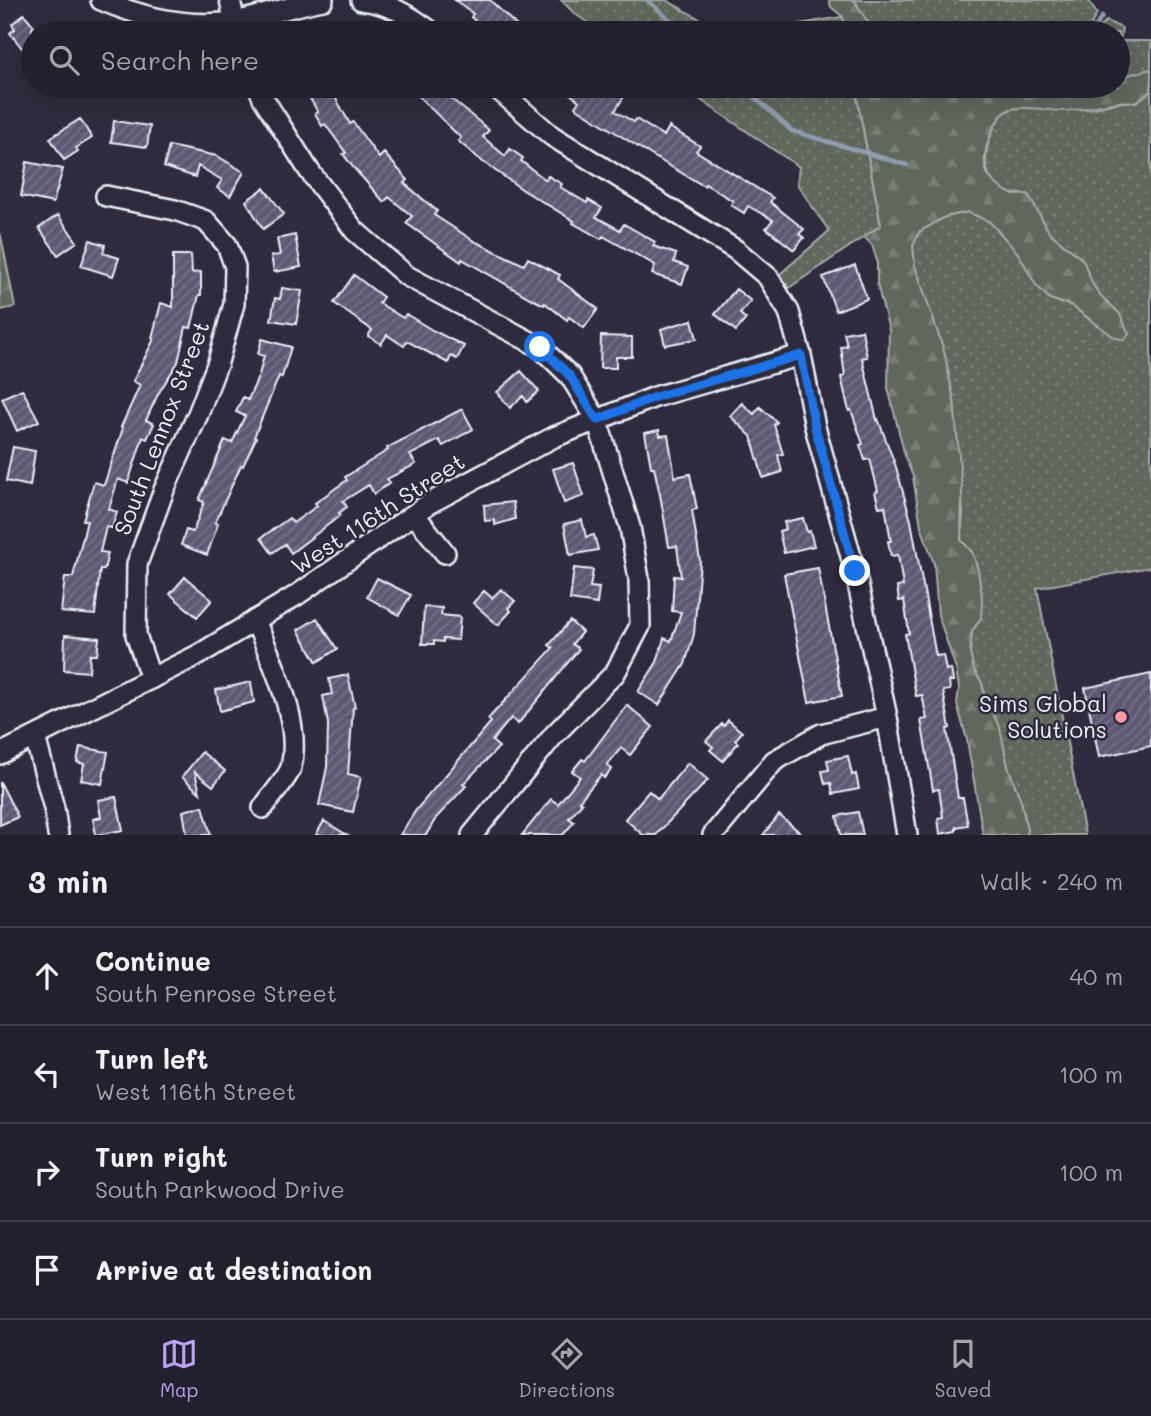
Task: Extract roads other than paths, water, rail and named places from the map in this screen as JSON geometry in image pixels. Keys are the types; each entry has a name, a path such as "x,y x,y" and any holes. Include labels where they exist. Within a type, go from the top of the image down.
{"street":[{"path":"101,0 130,13 168,21"},
{"path":"230,0 234,21"},
{"path":"253,21 296,4 323,0"},
{"path":"361,0 376,2 418,21"},
{"path":"263,98 310,172 355,231 407,276 540,347 570,376 597,420 630,527 639,579 640,626 615,673 554,736 472,835"},
{"path":"508,98 552,136 736,250 768,277 789,312 801,355 815,427 855,571 887,718 907,835"},
{"name":"South Lennox Street","path":"106,196 175,211 206,221 227,245 235,267 234,304 218,362 164,490 137,564 136,635 151,679"},
{"name":"West 116th Street","path":"0,754 198,655 297,595 430,503 554,437 655,397 801,355"},
{"path":"414,514 445,553"},
{"path":"256,620 282,687 293,728 291,769 263,808"},
{"path":"713,835 774,761 821,734 887,718"},
{"path":"35,737 54,808 58,835"}],"waterway":[{"path":"647,0 671,21"},
{"path":"1099,21 1102,17"},
{"path":"755,98 792,131 907,165"}],"place":[{"name":"Sims Global Solutions","path":"1121,717"}]}
